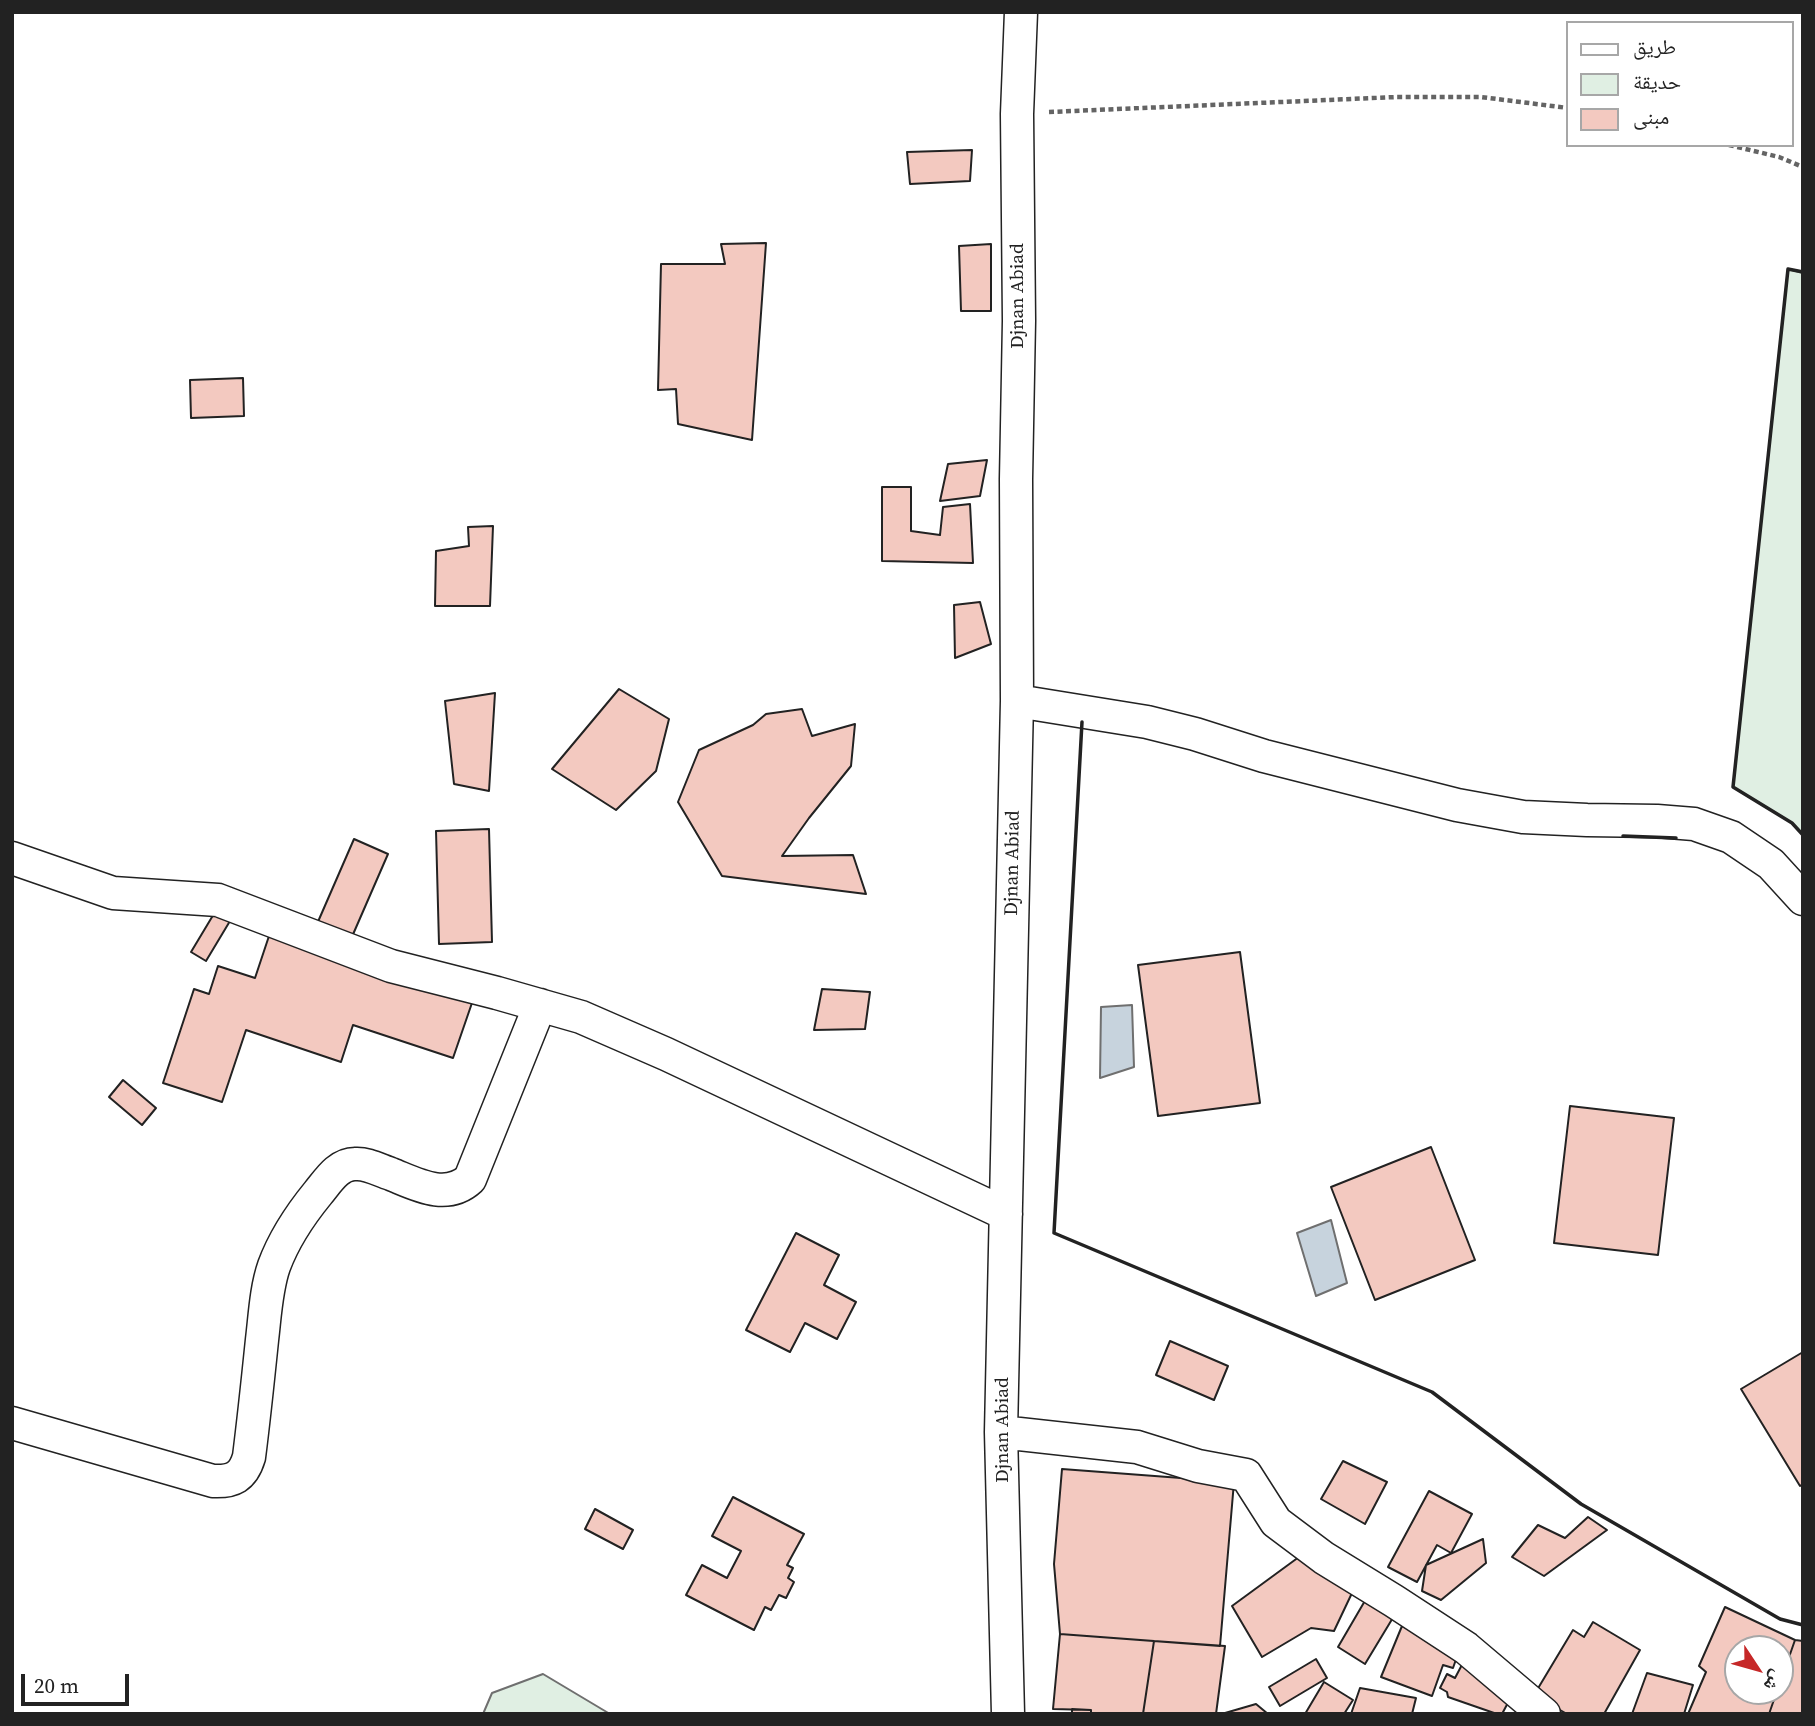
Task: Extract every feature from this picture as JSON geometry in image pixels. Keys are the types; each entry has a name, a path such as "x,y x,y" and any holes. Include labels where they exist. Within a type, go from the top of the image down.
{"street":[{"name":"Djnan Abiad","path":"1008,1714 1001,1432 1017,701 1017,114 1021,12"},
{"path":"1017,701 1147,722 1264,756 1483,810 1523,817 1694,824 1731,837 1770,864 1803,899"},
{"path":"12,858 113,893 218,900 391,967 581,1017 666,1054 1006,1214"},
{"path":"12,1423 213,1481 225,1482 237,1476 246,1468 249,1457 267,1296 274,1266 299,1217 333,1174 354,1164 369,1166 429,1189 448,1191 470,1179 540,1005"},
{"path":"1001,1432 1137,1447 1198,1466 1246,1475 1276,1522 1324,1558 1466,1648 1544,1714"}],"path":[{"path":"1017,114 1397,97 1481,97 1566,108"},
{"path":"1737,147 1779,157 1803,167"}],"green space":[{"path":"1788,269 1803,273 1803,835 1792,823 1733,787"},
{"path":"543,1674 610,1714 483,1714 492,1693"}],"shaded area":[{"path":"1132,1005 1134,1067 1100,1078 1101,1007"},
{"path":"1331,1220 1347,1283 1316,1296 1297,1233"}],"building":[{"path":"972,150 970,181 910,184 907,152"},
{"path":"766,243 752,440 678,424 676,389 658,390 661,264 725,264 721,244"},
{"path":"991,244 991,311 961,311 959,246"},
{"path":"243,378 244,416 191,418 190,380"},
{"path":"987,460 980,496 940,501 948,464"},
{"path":"882,487 911,487 911,531 940,535 943,507 970,504 973,563 882,561"},
{"path":"493,526 490,606 435,606 436,551 469,546 468,527"},
{"path":"980,602 991,644 955,658 954,605"},
{"path":"619,689 669,719 656,771 616,810 552,769"},
{"path":"495,693 489,791 454,784 445,701"},
{"path":"802,709 812,736 855,724 851,766 782,856 853,855 866,894 722,876 678,802 699,750 753,725 766,714"},
{"path":"489,829 492,942 439,944 436,831"},
{"path":"354,839 388,854 351,939 317,924"},
{"path":"215,912 230,921 206,961 191,952"},
{"path":"270,933 473,1000 453,1058 353,1025 341,1062 246,1030 222,1102 163,1083 194,989 209,994 218,966 255,978"},
{"path":"1240,952 1260,1103 1158,1116 1138,965"},
{"path":"822,989 870,992 865,1029 814,1030"},
{"path":"123,1080 156,1108 142,1125 109,1097"},
{"path":"1570,1106 1674,1118 1658,1255 1554,1243"},
{"path":"1431,1147 1475,1260 1375,1300 1331,1187"},
{"path":"796,1233 839,1255 824,1285 856,1302 837,1339 805,1323 790,1352 746,1330"},
{"path":"1170,1341 1228,1366 1214,1400 1156,1375"},
{"path":"1803,1352 1803,1484 1800,1486 1741,1389"},
{"path":"1343,1461 1387,1482 1365,1524 1321,1499"},
{"path":"1062,1469 1234,1482 1220,1646 1060,1634 1054,1564"},
{"path":"1429,1491 1472,1514 1451,1553 1437,1545 1417,1582 1388,1567"},
{"path":"733,1497 804,1534 787,1565 793,1568 788,1578 794,1582 786,1598 779,1595 771,1610 765,1607 754,1630 686,1595 702,1565 727,1578 741,1551 712,1536"},
{"path":"595,1509 633,1530 623,1549 585,1529"},
{"path":"1588,1517 1607,1530 1544,1576 1512,1557 1538,1525 1565,1538"},
{"path":"1483,1539 1486,1563 1441,1600 1422,1591 1426,1565"},
{"path":"1303,1554 1327,1578 1352,1593 1334,1631 1311,1628 1262,1657 1232,1606"},
{"path":"1366,1599 1394,1616 1365,1664 1338,1647"},
{"path":"1725,1607 1784,1635 1724,1635 1724,1705 1772,1705 1769,1714 1688,1714 1706,1672 1699,1666"},
{"path":"1593,1622 1640,1650 1604,1714 1567,1714 1534,1695 1573,1630 1584,1637"},
{"path":"1402,1626 1460,1648 1453,1668 1443,1665 1432,1696 1381,1677"},
{"path":"1060,1634 1154,1641 1143,1714 1091,1714 1091,1710 1053,1709"},
{"path":"1795,1640 1803,1641 1803,1714 1769,1714 1772,1705 1794,1705"},
{"path":"1154,1641 1225,1646 1216,1714 1143,1714"},
{"path":"1316,1659 1327,1678 1280,1706 1269,1687"},
{"path":"1465,1659 1511,1697 1502,1714 1448,1697 1447,1692 1440,1688 1447,1674 1455,1678"},
{"path":"1647,1673 1693,1685 1684,1714 1632,1714"},
{"path":"1324,1682 1353,1700 1344,1714 1305,1714"},
{"path":"1360,1688 1416,1698 1412,1714 1351,1714"},
{"path":"1256,1704 1268,1714 1225,1714 1225,1713"},
{"path":"1072,1709 1091,1710 1091,1714 1072,1714"}],"wall":[{"path":"1803,272 1788,269 1733,787 1792,823 1803,835"},
{"path":"1082,722 1054,1233 1432,1392 1581,1504 1780,1619 1803,1625"},
{"path":"1623,836 1676,838"}]}
